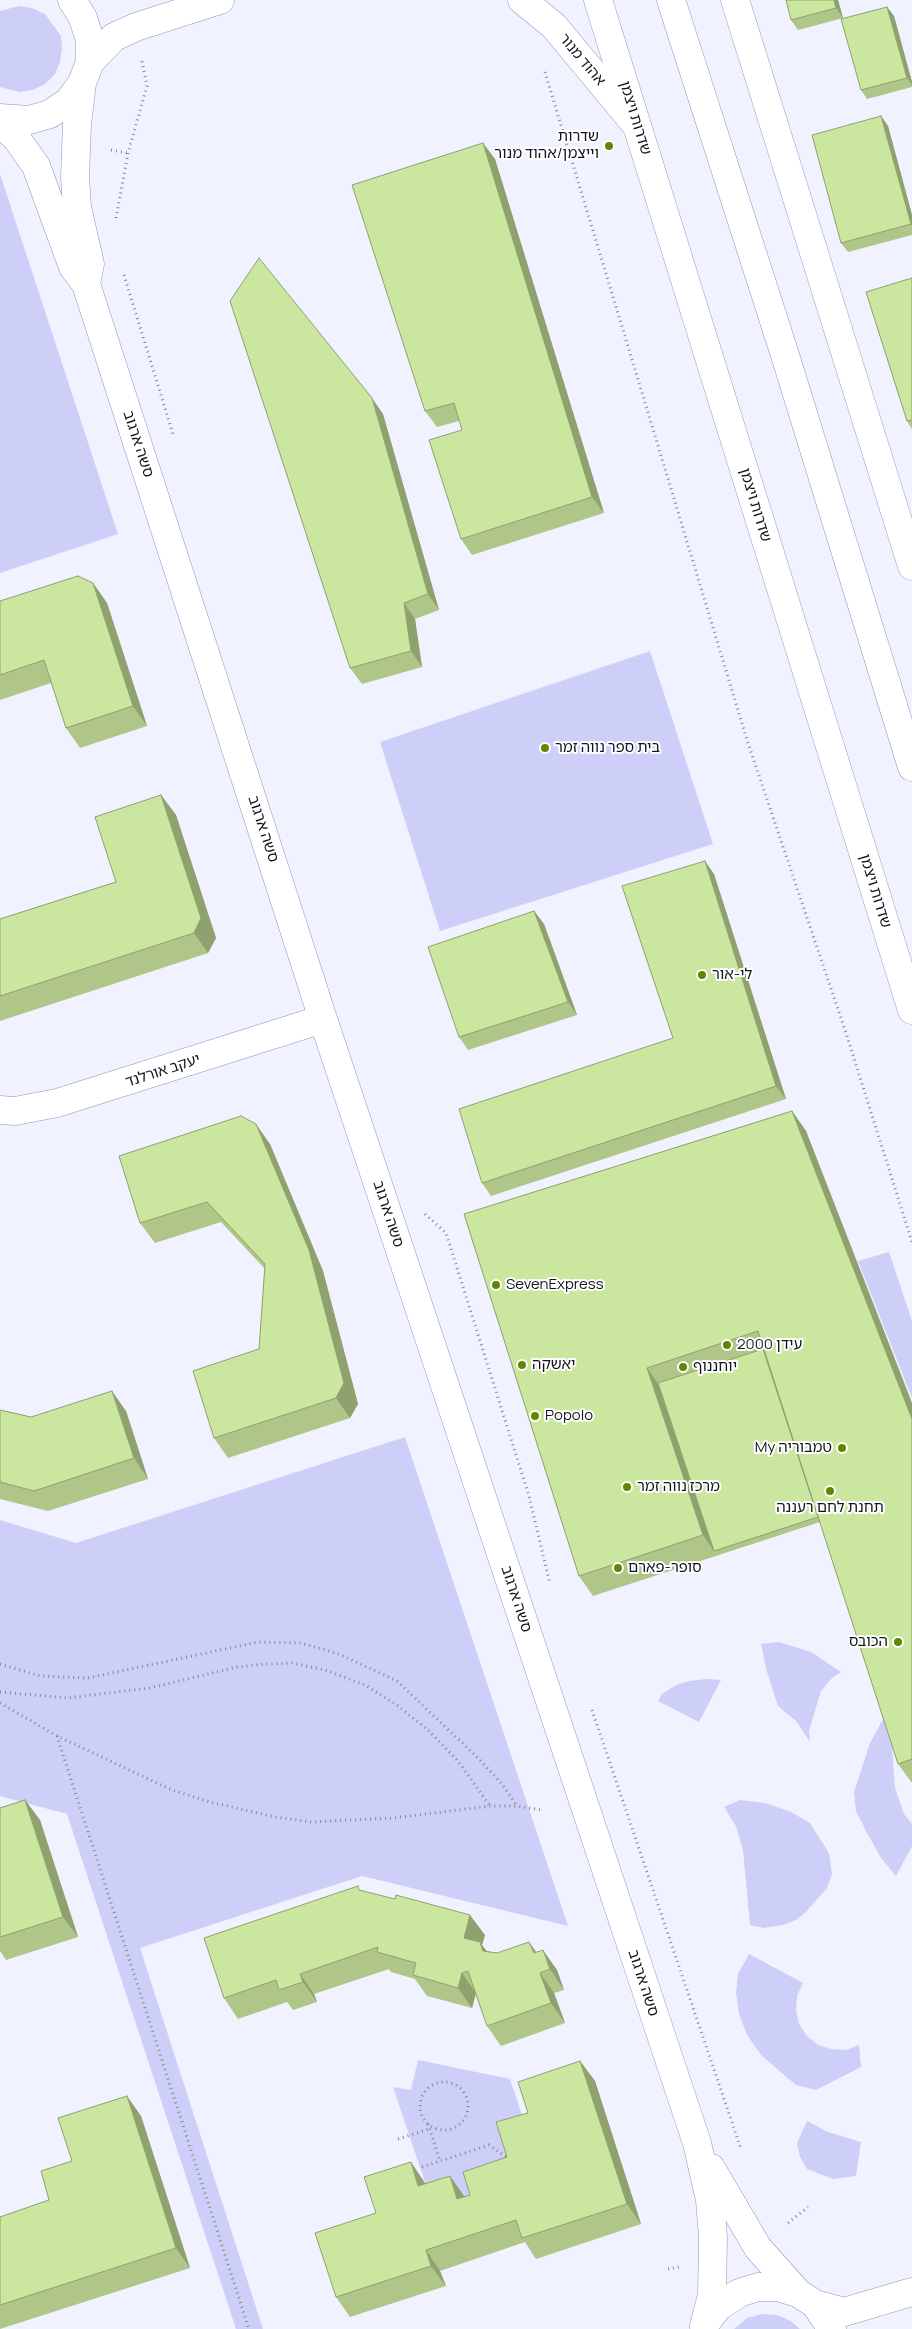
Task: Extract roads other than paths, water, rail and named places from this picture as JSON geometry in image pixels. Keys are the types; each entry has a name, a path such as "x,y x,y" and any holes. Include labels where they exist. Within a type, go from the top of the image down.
{"street":[{"name":"סשה ארגוב","path":"72,0 84,18 90,40 77,124 75,177 77,208 90,264 86,284"},
{"path":"0,120 29,120 50,114 69,101 86,72 114,38 129,30 220,0"},
{"name":"אהוד מנור","path":"522,0 554,26 637,126"},
{"name":"שדרות ויצמן","path":"598,0 912,1010"},
{"path":"671,0 786,355 912,766"},
{"path":"735,0 912,566"},
{"name":"סשה ארגוב","path":"0,120 17,139 36,166 73,267 86,284 323,1019 697,2143 710,2200 713,2237 712,2295 703,2328"},
{"name":"יעקב אורלנד","path":"0,1110 15,1111 57,1103 122,1085 323,1019"},
{"name":"סשה ארגוב","path":"697,2143 758,2248 832,2329"},
{"path":"703,2328 718,2307 738,2293 758,2287 778,2287 844,2312 912,2292"}],"place":[{"name":"שדרות וייצמן/אהוד מנור","path":"609,146"},
{"name":"בית ספר נווה זמר","path":"545,748"},
{"name":"לי-אור","path":"702,975"},
{"name":"SevenExpress","path":"496,1285"},
{"name":"עידן 2000","path":"727,1345"},
{"name":"יאשקה","path":"522,1365"},
{"name":"יוחננוף","path":"683,1367"},
{"name":"Popolo","path":"535,1416"},
{"name":"My טמבוריה","path":"842,1448"},
{"name":"מרכז נווה זמר","path":"627,1487"},
{"name":"תחנת לחם רעננה","path":"830,1491"},
{"name":"סופר-פארם","path":"618,1568"},
{"name":"הכובס","path":"898,1642"}]}
